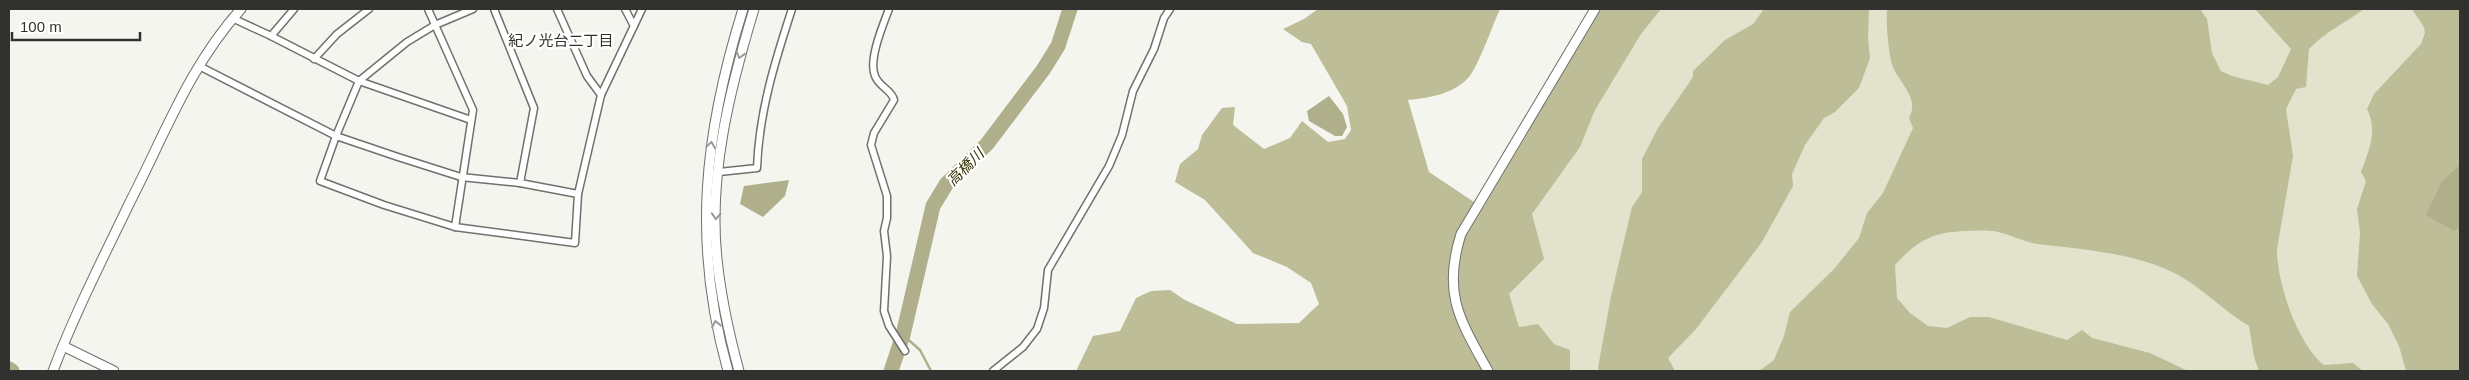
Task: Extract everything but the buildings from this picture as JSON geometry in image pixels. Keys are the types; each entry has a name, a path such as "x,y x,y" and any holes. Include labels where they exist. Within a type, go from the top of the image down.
{"street":[{"path":"53,371 62,346 113,234 172,115 199,66 232,18 241,9"},
{"path":"271,36 294,9"},
{"path":"314,59 337,34 369,9"},
{"path":"428,9 473,110 461,177 455,227"},
{"path":"473,9 436,25 386,57 359,81 320,181 384,205 455,227 575,243 578,194 601,94 642,9"},
{"path":"494,9 534,108 520,183"},
{"path":"557,9 587,76 601,94"},
{"path":"625,9 634,26"},
{"path":"728,371 711,299 706,259 705,216 708,171 717,106 728,60 744,9"},
{"path":"740,371 722,301 717,258 716,222 719,172 726,116 737,66 754,9"},
{"path":"719,172 757,168 758,142 764,104 792,9"},
{"path":"889,9 873,58 873,67 875,77 893,94 894,100 874,133 871,146 887,196 887,218 884,231 887,256 884,311 888,326 905,351"},
{"path":"992,371 1023,347 1038,329 1044,308 1048,270 1109,166 1122,135 1133,91 1154,49 1164,18 1170,9"},
{"path":"1488,371 1463,326 1456,302 1452,273 1461,234 1595,9"},
{"path":"232,18 359,81 471,120"},
{"path":"199,66 336,136 461,177 520,183 578,194"},
{"path":"62,346 114,371"}],"shaded area":[{"path":"1318,9 1500,9 1473,72 1463,83 1441,94 1408,100 1429,172 1474,202 1591,9 1661,9 1641,34 1595,110 1580,147 1532,214 1544,259 1509,294 1519,327 1538,324 1554,344 1570,350 1570,371 1076,371 1093,336 1120,331 1136,298 1151,291 1170,290 1185,300 1237,324 1299,323 1319,304 1311,283 1287,267 1253,253 1205,200 1175,182 1180,164 1198,149 1202,135 1222,108 1235,107 1233,125 1264,149 1290,138 1302,121 1328,142 1345,139 1351,130 1347,106 1311,44 1302,42 1283,29 1304,19"},
{"path":"1612,9 2460,9 2460,371 1496,371 1474,333"},
{"path":"1764,9 1869,9 1868,39 1870,58 1859,88 1835,112 1824,118 1805,145 1792,174 1793,186 1762,242 1696,329 1668,358 1675,371 1599,371 1611,296 1632,207 1642,192 1642,159 1658,128 1693,77 1693,71 1725,40 1753,24"},
{"path":"1887,9 2200,9 2207,19 2212,53 2221,71 2232,76 2268,85 2278,77 2291,49 2255,9 2364,9 2328,33 2309,49 2306,87 2296,89 2286,109 2293,156 2277,249 2281,278 2290,312 2297,328 2314,355 2324,365 2353,363 2363,371 2259,371 2254,357 2249,326 2182,277 2141,260 2124,256 2038,244 1998,232 1979,230 1945,233 1930,237 1912,249 1895,265 1897,298 1910,313 1928,326 1947,328 1970,317 1989,317 2067,340 2082,330 2092,338 2150,353 2188,371 1759,371 1774,360 1784,336 1790,312 1834,269 1859,238 1867,213 1883,193 1913,128 1909,118 1912,110 1910,96 1891,61"},
{"path":"2412,9 2460,9 2460,164 2442,181 2454,231 2460,228 2460,371 2406,371 2399,346 2388,324 2372,304 2357,276 2360,233 2357,209 2366,181 2361,172 2372,133 2372,125 2367,109 2374,94 2421,44 2425,33 2424,27"},
{"path":"1329,96 1343,114 1347,127 1342,136 1335,136 1309,121 1307,111"},
{"path":"2460,164 2460,228 2454,231 2426,215 2442,181"},
{"path":"789,180 785,196 763,217 740,204 744,186"}],"waterway":[{"name":"高橋川","path":"891,371 903,335 933,206 947,183 987,144 1043,70 1058,46 1070,9"},
{"path":"903,335 920,350 931,371"}],"district":[{"name":"紀ノ光台二丁目","path":"561,40"}]}
